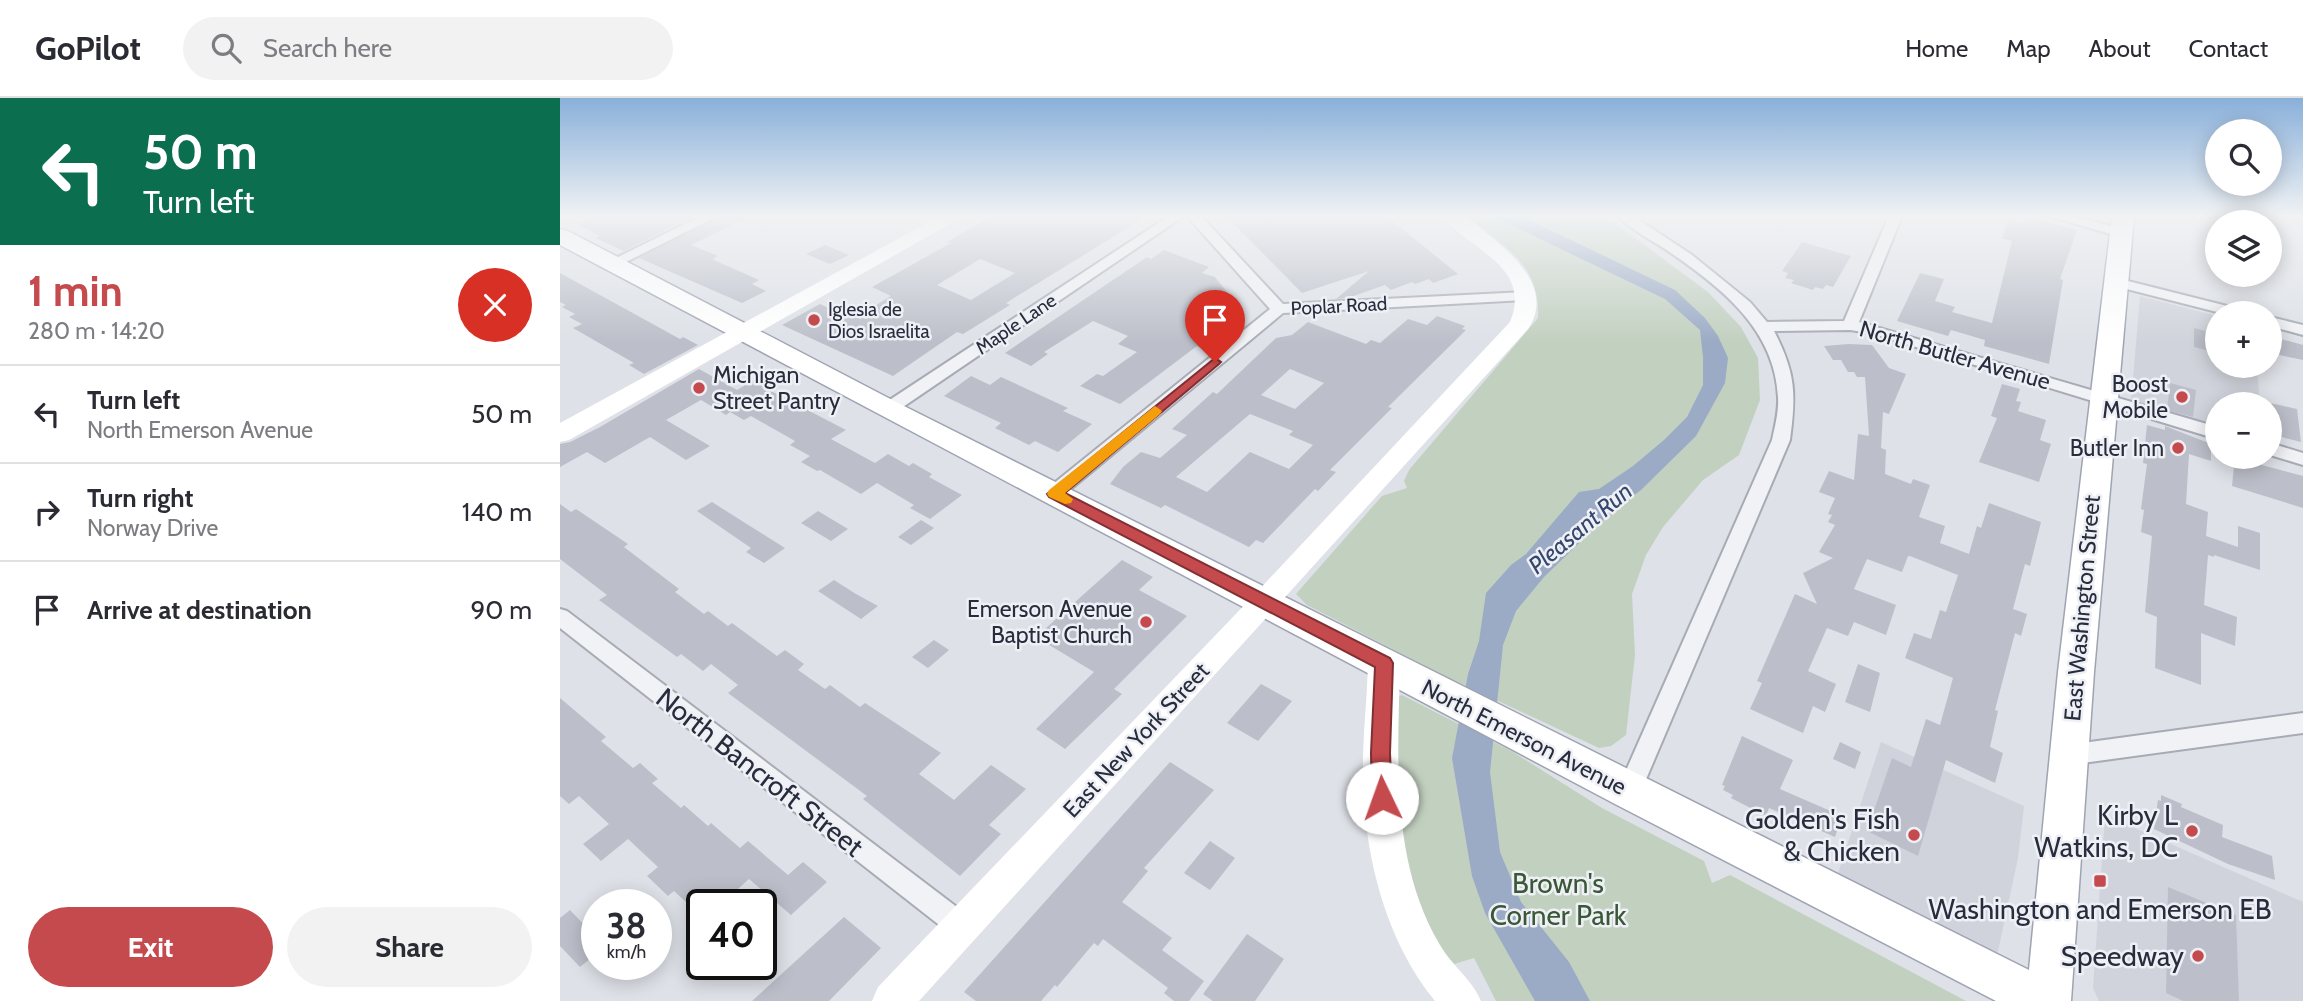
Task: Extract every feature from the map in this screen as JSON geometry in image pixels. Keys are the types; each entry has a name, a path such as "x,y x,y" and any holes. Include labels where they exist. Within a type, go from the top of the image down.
{"main road":[{"name":"North Emerson Avenue","path":"603,258 888,409 1629,791 2045,1001"},
{"path":"560,434 880,258"},
{"path":"1503,258 1517,272 1525,296"},
{"name":"East Washington Street","path":"2045,1001 2118,258"},
{"name":"East New York Street","path":"892,1001 1514,332 1525,314 1525,296"},
{"path":"1384,663 1380,781 1390,858 1403,905 1427,960 1461,1001"}],"street":[{"path":"613,263 623,258"},
{"name":"Maple Lane","path":"888,409 1115,258"},
{"name":"Poplar Road","path":"1232,258 1279,309 1525,296"},
{"path":"1629,791 1781,440 1788,403 1787,380 1780,355 1763,327 1735,294 1686,258"},
{"path":"1850,325 1878,258"},
{"path":"2116,282 2205,305"},
{"path":"1054,494 1279,309"},
{"name":"North Butler Avenue","path":"1763,327 1850,325 1891,334 2205,429"},
{"path":"2282,325 2303,330"},
{"path":"2282,453 2303,459"},
{"name":"North Bancroft Street","path":"560,617 961,926"},
{"path":"2068,755 2303,723"}],"shaded area":[{"path":"2140,296 2205,313 2205,378 2258,378 2259,392 2205,392 2205,424 2131,402"},
{"path":"1881,742 2024,806 2018,858 1997,956 1837,876"},
{"path":"2105,815 2303,902 2303,1001 2099,1001 2093,988"}],"green space":[{"path":"1517,258 1662,258 1708,292 1741,327 1758,358 1760,400 1739,455 1703,480 1663,527 1646,555 1632,594 1635,655 1626,735 1611,746 1599,748 1449,678 1307,605 1296,594 1382,496 1407,488 1404,481 1409,470 1538,318 1537,299 1527,270"},
{"name":"Brown's Corner Park","path":"1402,695 1513,752 1602,808 1704,861 1712,883 1730,875 1966,1001 1496,1001 1474,958 1441,968 1402,871 1396,697"}],"water":[{"name":"Pleasant Run","path":"1580,258 1609,258 1675,290 1705,318 1718,336 1728,358 1725,383 1696,436 1641,490 1611,512 1544,577 1516,611 1503,645 1490,772 1500,852 1521,902 1569,962 1590,1001 1535,1001 1485,913 1472,876 1452,758 1468,674 1479,641 1486,593 1511,565 1526,554 1579,492 1599,489 1633,466 1664,440 1687,417 1703,385 1700,330 1665,299"}],"building":[{"path":"639,258 714,258 759,280 752,284 766,291 742,303"},
{"path":"816,258 842,258 830,264"},
{"path":"924,258 1079,258 1006,303 1010,305 963,334 957,332 893,376 782,325 820,304 846,316 850,314 857,317 891,296 872,287","holes":["980,259 1015,273 971,300 937,285"]},
{"path":"1145,258 1186,258 1209,267 1202,273 1215,277 1241,310 1209,335 1215,337 1201,348 1197,346 1120,404 1080,386 1097,374 1103,376 1137,352 1118,344 1128,336 1093,321 1044,352 1048,354 1031,366 1005,353"},
{"path":"1268,258 1438,258 1458,274 1433,283 1429,279 1391,290 1385,285 1348,298 1336,299 1369,271 1302,293"},
{"path":"1791,258 1850,258 1833,287 1826,285 1823,289 1815,287 1813,290 1791,283 1794,280 1785,278 1788,273 1782,271"},
{"path":"2008,258 2067,258 2060,279 2063,280 2049,364 1984,346 1985,340 1951,330 1948,336 1897,321 1920,273 1944,279 1935,301 1955,307 1952,312 1992,323"},
{"path":"560,273 680,339 683,337 698,345 644,374 629,365 634,363 573,328 582,324 569,317 575,314 562,307 566,305 560,302"},
{"path":"1437,316 1465,326 1462,329 1466,330 1388,407 1392,408 1330,470 1336,472 1318,491 1315,489 1263,543 1256,540 1249,547 1165,505 1161,508 1110,484 1123,467 1141,452 1160,458 1187,435 1172,429 1213,392 1217,394 1276,338 1292,335 1308,322 1366,344 1371,340 1380,343 1408,319 1427,325","holes":["1290,369 1324,383 1295,409 1261,395","1250,414 1293,431 1289,435 1313,445 1289,469 1250,452 1207,492 1176,477"]},
{"path":"2194,328 2205,331 2205,350 2194,347"},
{"path":"2282,339 2303,345 2303,360 2282,356"},
{"path":"1872,345 1889,368 1906,374 1889,414 1883,412 1881,448 1886,450 1885,474 1911,484 1913,479 1930,485 1919,517 1945,526 1940,543 1969,554 1977,526 1981,528 1989,503 2041,522 2030,566 2025,564 2013,609 2027,614 2021,636 2015,633 1995,710 1998,711 1990,747 2003,753 1995,783 1946,760 1918,856 1867,831 1892,758 1911,767 1926,719 1940,725 1953,678 1905,658 1914,633 1931,639 1940,610 1946,612 1958,575 1910,556 1902,572 1867,559 1854,589 1896,605 1886,635 1854,622 1848,636 1827,628 1808,671 1836,684 1825,712 1813,706 1803,733 1750,709 1762,683 1757,681 1795,594 1817,604 1803,573 1833,558 1819,552 1835,525 1828,522 1832,515 1828,514 1835,498 1819,492 1829,471 1854,480 1858,434 1869,436 1865,377 1857,377 1854,372 1848,372 1841,360 1833,360 1824,346"},
{"path":"699,369 737,390 757,378 774,387 769,390 846,430 831,439 875,463 888,454 909,466 913,463 932,474 929,477 962,495 930,519 910,508 914,505 877,483 861,494 801,462 810,456 790,445 795,441 751,416 744,420 730,412 726,415 701,400 666,420 710,446 686,460 650,437 605,463 587,452 560,467 560,444 600,427"},
{"path":"971,376 990,385 1001,377 1068,408 1063,411 1092,424 1058,452 1035,441 1029,445 995,428 1001,423 944,396"},
{"name":"Boost Mobile","path":"2170,383 2196,390 2193,417 2167,410"},
{"path":"2002,384 2020,389 2016,401 2021,402 2018,411 2046,420 2040,440 2051,444 2039,482 1979,462 1997,418 1991,416"},
{"path":"2282,406 2297,409 2301,442 2282,437"},
{"path":"2147,425 2165,430 2165,426 2205,442 2205,459 2189,454 2186,504 2208,512 2206,536 2238,547 2238,526 2260,533 2260,570 2208,555 2204,605 2237,617 2235,646 2201,633 2201,685 2155,668 2157,617 2145,612 2152,536 2141,532 2147,464 2143,463"},
{"path":"2234,469 2277,469 2303,476 2303,508 2232,486"},
{"path":"712,502 785,548 764,563 746,552 751,548 697,511"},
{"path":"560,504 571,512 576,509 628,544 624,547 679,589 675,592 704,614 708,611 728,626 732,623 777,656 785,650 804,664 798,670 825,689 830,685 860,707 865,703 941,753 919,774 954,800 991,765 1026,789 989,825 1001,834 960,876 863,799 867,796 728,693 738,685 711,664 703,671 681,654 677,657 599,600 607,595 560,559"},
{"path":"818,511 848,529 831,541 801,523"},
{"path":"921,520 934,528 911,545 898,537"},
{"name":"Emerson Avenue Baptist Church","path":"1122,560 1153,577 1139,590 1187,616 1114,689 1122,694 1065,749 1036,729 1094,672 1036,637"},
{"path":"834,580 878,606 861,619 818,591"},
{"path":"934,640 949,650 928,668 912,657"},
{"path":"1858,664 1880,673 1870,712 1845,702"},
{"path":"1261,684 1292,701 1258,741 1227,723"},
{"path":"560,698 606,737 601,741 633,768 640,763 658,779 652,783 681,808 684,805 708,826 711,823 740,848 748,841 788,875 803,862 827,882 791,915 777,903 777,889 761,889 749,879 738,889 686,889 686,902 674,891 672,893 672,889 661,889 647,876 658,867 628,839 601,861 583,844 609,824 579,796 569,804 560,796"},
{"path":"1742,736 1793,760 1780,789 1842,816 1835,837 1769,808 1766,816 1731,798 1733,795 1723,790 1725,786 1722,785"},
{"path":"1840,742 1861,752 1855,769 1833,759"},
{"path":"1170,762 1214,790 1144,868 1148,871 1122,902 1172,938 1162,950 1204,981 1189,1001 1174,1001 1164,993 1168,988 1103,939 1098,946 1094,943 1057,987 1055,985 1041,1001 976,1001 964,992"},
{"name":"Kirby L Watkins, DC","path":"2161,795 2223,825 2222,837 2272,856 2275,880 2228,864 2154,829"},
{"path":"1210,841 1235,858 1210,890 1184,873"},
{"path":"2168,887 2236,915 2239,1001 2183,1001 2166,993"},
{"path":"570,910 581,922 580,967 560,946 560,918"},
{"path":"844,917 881,948 829,1001 752,1001"},
{"path":"1247,934 1284,959 1255,1001 1213,1001 1203,994"}],"slow traffic":[{"path":"1065,499 1054,494 1155,411"}],"place":[{"name":"Iglesia de Dios Israelita","path":"814,320"},
{"name":"Michigan Street Pantry","path":"699,388"},
{"name":"Boost Mobile","path":"2182,397"},
{"name":"Butler Inn","path":"2178,448"},
{"name":"Emerson Avenue Baptist Church","path":"1146,622"},
{"name":"Kirby L Watkins, DC","path":"2192,831"},
{"name":"Golden's Fish & Chicken","path":"1914,835"},
{"name":"Washington and Emerson EB","path":"2100,881"},
{"name":"Speedway","path":"2198,956"}],"route":[{"path":"1215,362 1054,494 1384,663 1380,753 1382,798"}]}
